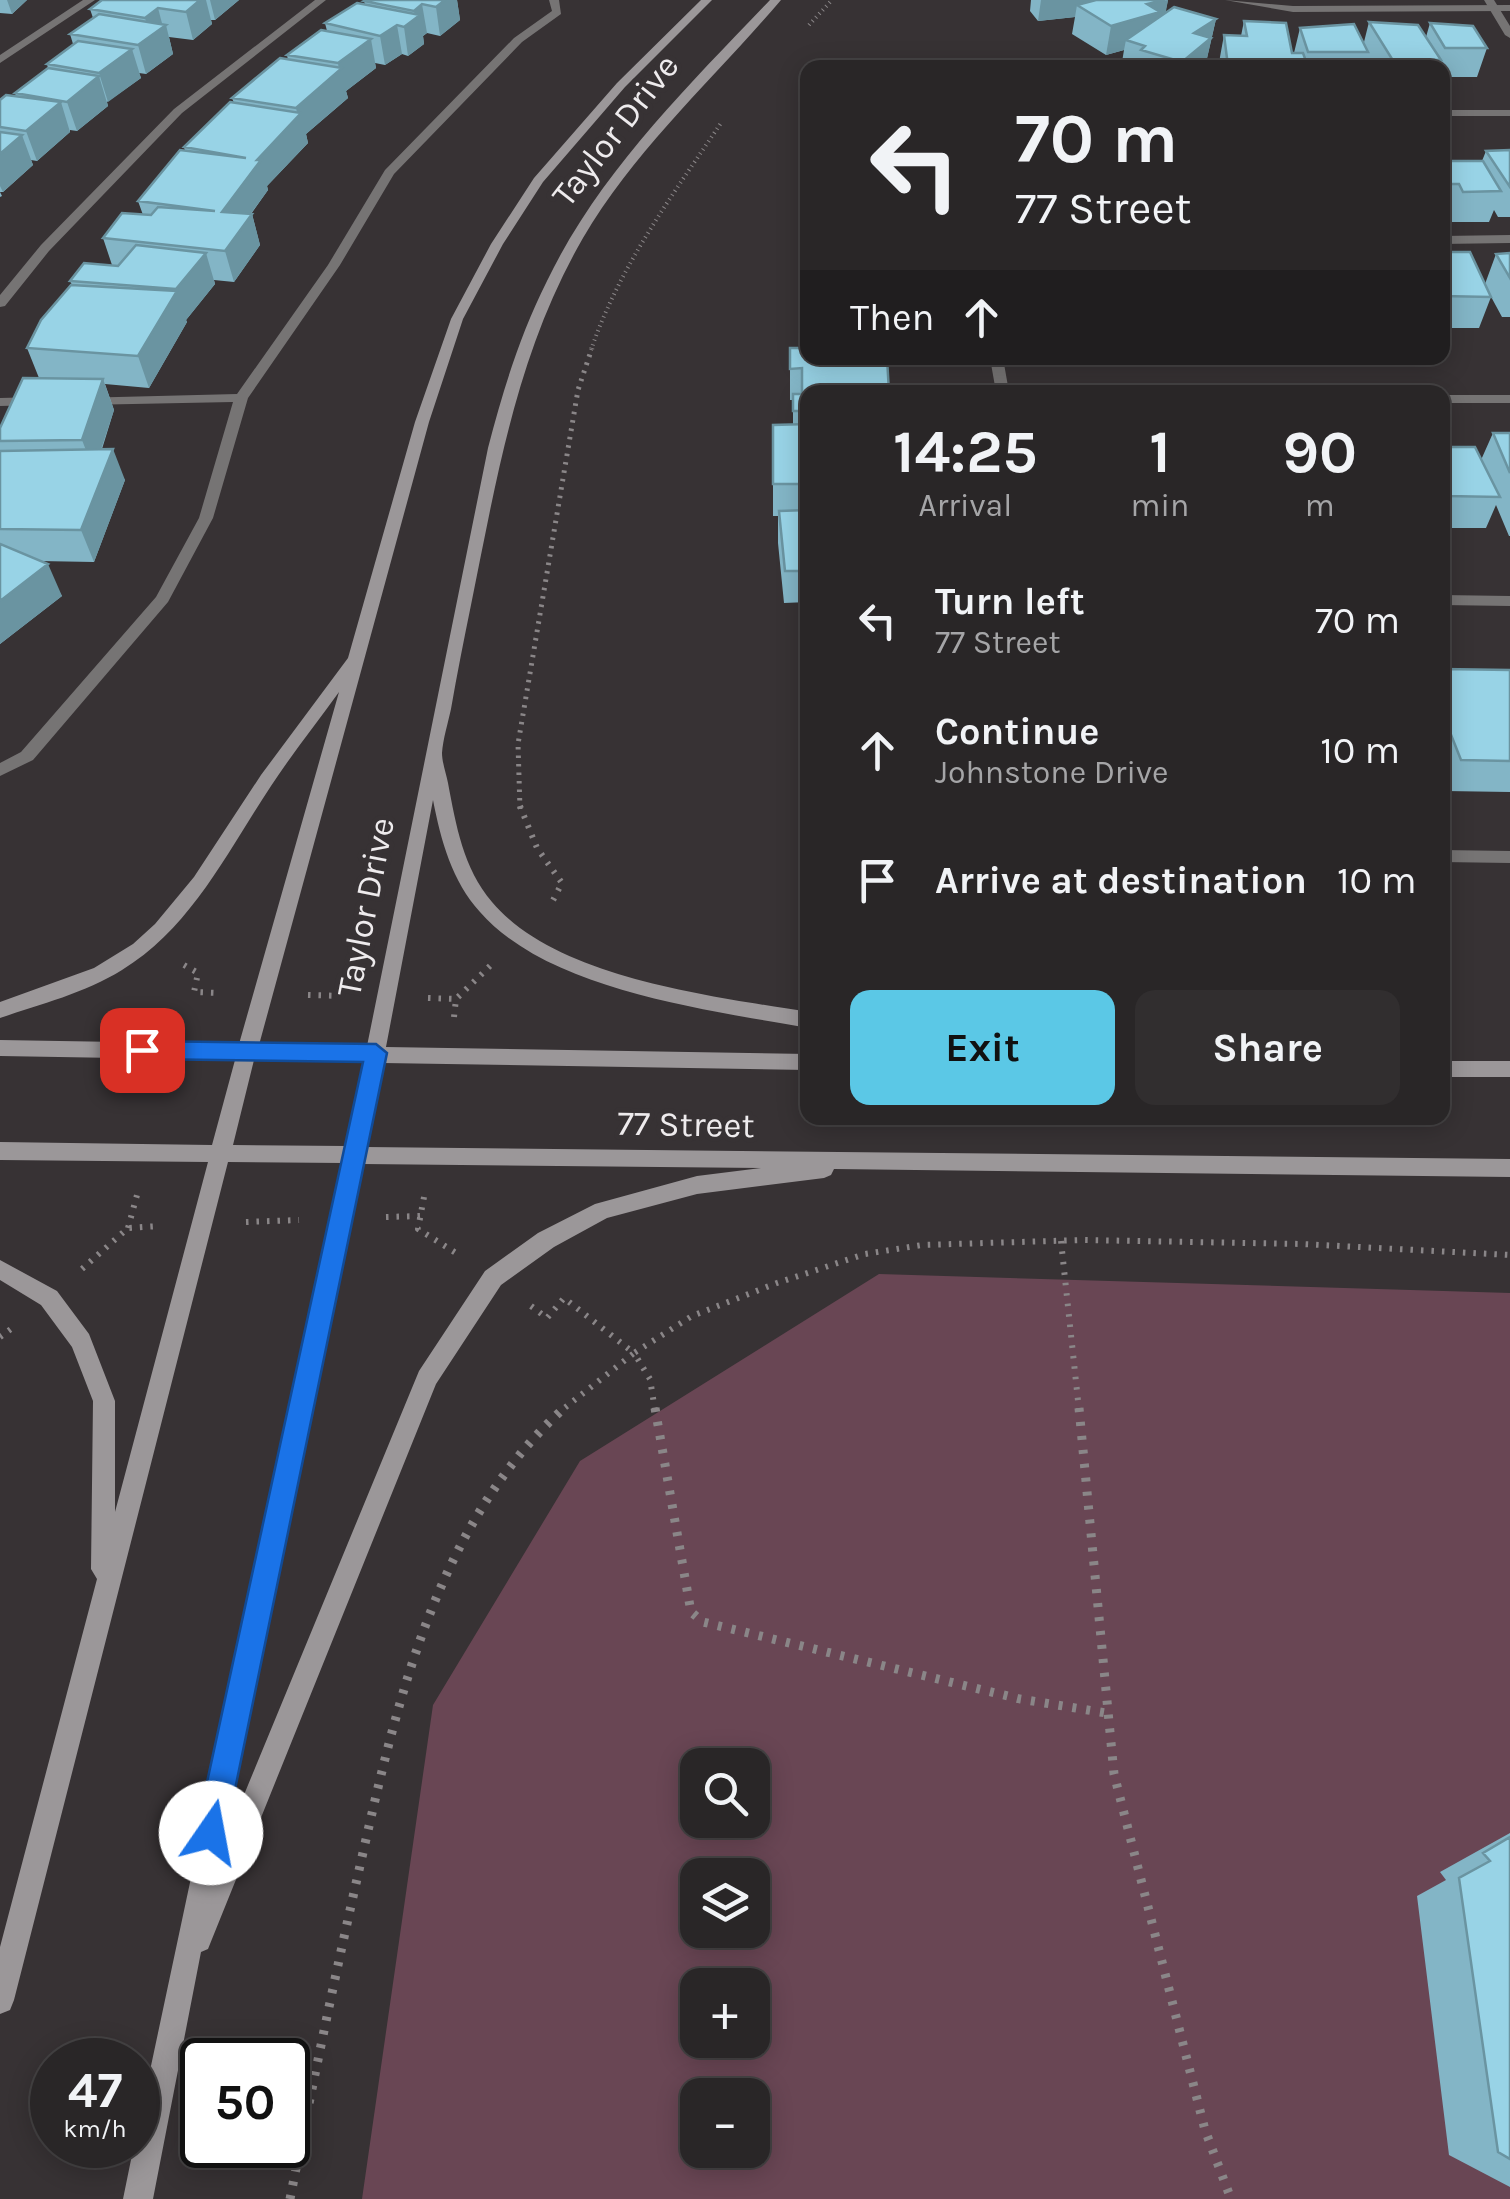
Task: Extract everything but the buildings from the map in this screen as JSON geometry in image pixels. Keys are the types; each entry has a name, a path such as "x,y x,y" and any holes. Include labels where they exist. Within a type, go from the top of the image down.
{"main road":[{"name":"Taylor Drive","path":"0,2000 247,1051 422,422 457,319 538,180 621,84 707,0"},
{"name":"Taylor Drive","path":"138,2199 178,1987 376,1053 432,751 503,415 533,323 579,236 630,159 776,0"},
{"path":"0,1010 116,965 181,906 362,648"},
{"path":"432,751 460,869 486,909 518,938 590,973 800,1018"},
{"name":"77 Street","path":"0,1048 800,1062"},
{"path":"1450,1069 1510,1069"},
{"name":"77 Street","path":"0,1151 1510,1168"},
{"path":"178,1987 426,1378 493,1278 546,1240 602,1210 697,1184 903,1159"},
{"path":"0,1269 49,1298 81,1341 104,1402 102,1602"}],"street":[{"path":"0,60 90,0"},
{"path":"0,302 45,248 178,111 320,0"},
{"path":"0,770 26,756 163,600 206,518 242,398 334,265 389,172 518,40 556,12 554,0"},
{"path":"1230,0 1293,10 1491,4 1510,8"},
{"path":"1491,4 1510,35"},
{"path":"1450,113 1510,113"},
{"path":"1450,240 1510,239"},
{"path":"74,401 242,398"},
{"path":"1450,398 1510,399"},
{"path":"0,402 56,401"},
{"path":"1450,600 1510,601"},
{"path":"1450,856 1510,857"}],"path":[{"path":"806,28 832,0"},
{"path":"543,913 562,882 522,827 516,787 518,744 578,390 604,312 646,234 730,111"},
{"path":"172,957 198,973 178,1050"},
{"path":"448,1055 456,999 492,964"},
{"path":"194,992 456,999"},
{"path":"86,1266 128,1228 150,1152"},
{"path":"432,1154 418,1229 456,1253"},
{"path":"128,1228 420,1216"},
{"path":"1061,1241 1114,1774 1205,2130 1231,2199"},
{"path":"290,2199 372,1812 416,1648 466,1532 522,1450 591,1382 692,1316 865,1254 922,1245 1061,1241 1321,1244 1510,1255"},
{"path":"521,1298 548,1318 564,1298 634,1354 650,1380 685,1585 691,1612 703,1622 1020,1699 1106,1713"}],"shaded area":[{"path":"879,1274 1510,1293 1510,2199 362,2199 433,1705 580,1461"}],"route":[{"path":"142,1050 376,1053 211,1833"}]}
